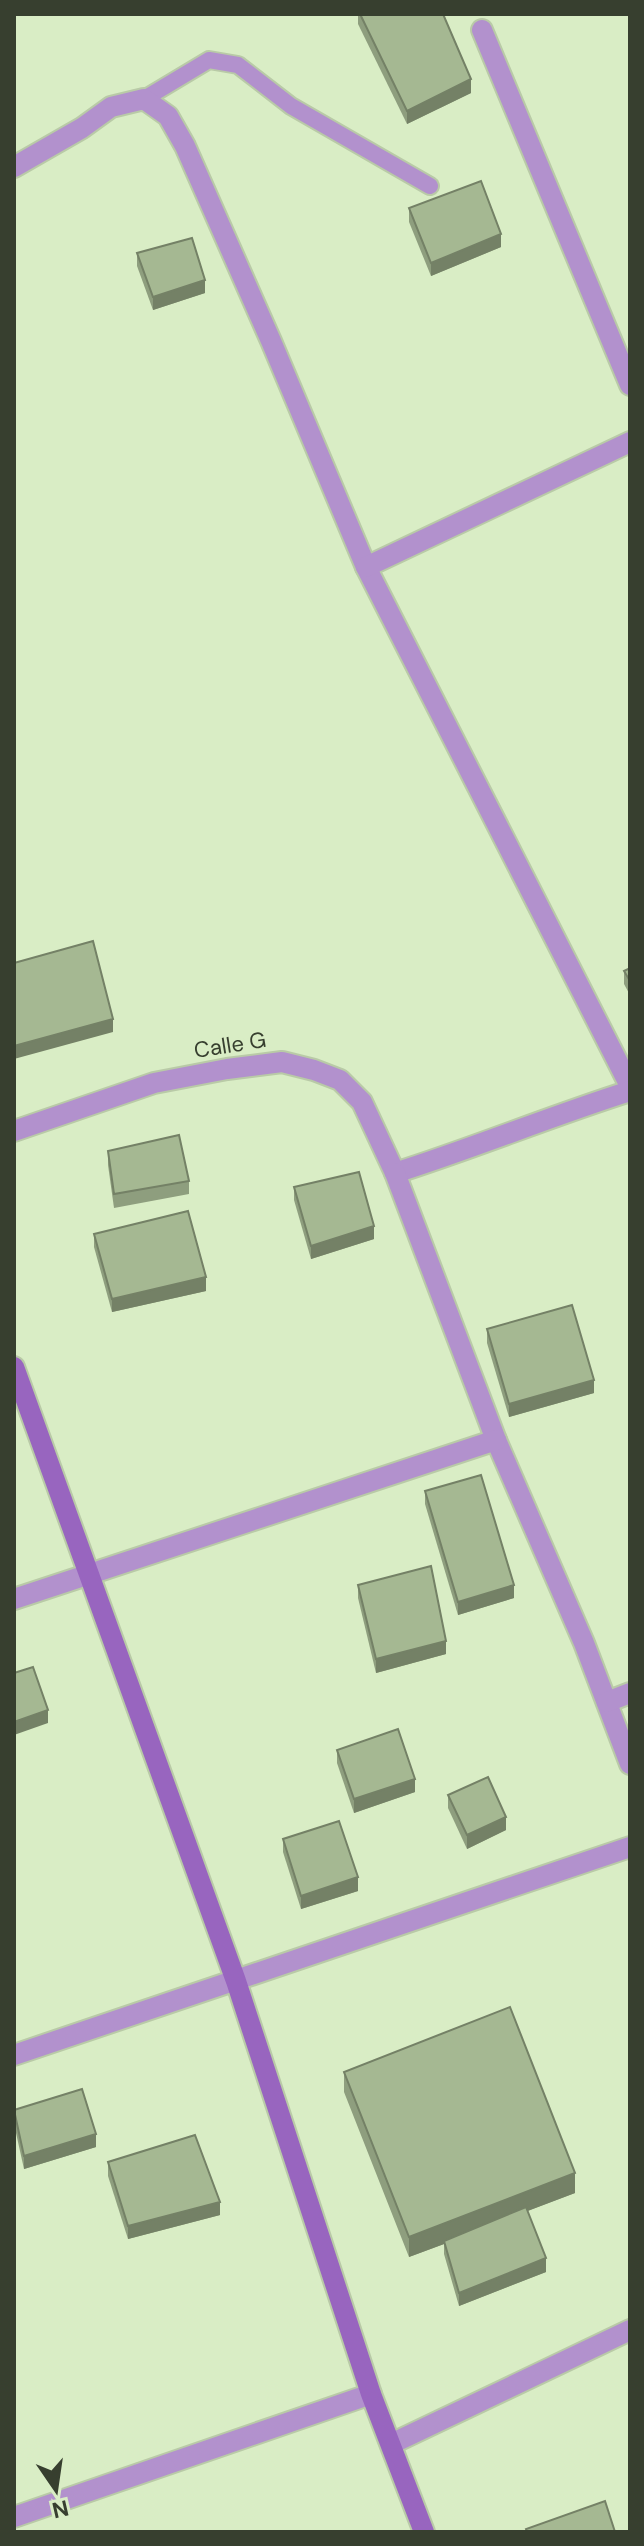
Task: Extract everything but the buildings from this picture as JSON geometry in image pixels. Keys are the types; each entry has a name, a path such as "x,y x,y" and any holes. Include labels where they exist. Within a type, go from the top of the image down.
{"street":[{"path":"482,30 630,385"},
{"path":"14,167 82,128 111,107 144,99 168,116 185,146 271,341 366,567 630,1088 395,1173"},
{"path":"366,567 630,442"},
{"name":"Calle G","path":"14,1131 154,1083 282,1062 340,1080 362,1102 395,1173 496,1440 584,1643 630,1764"},
{"path":"14,1367 236,1981 371,2394 424,2532"},
{"path":"14,1599 496,1440"},
{"path":"607,1702 630,1693"},
{"path":"14,2055 630,1847"},
{"path":"391,2444 630,2330"},
{"path":"14,2517 371,2394"}],"lane":[{"path":"144,99 209,60 238,65 291,106 430,186"}]}
